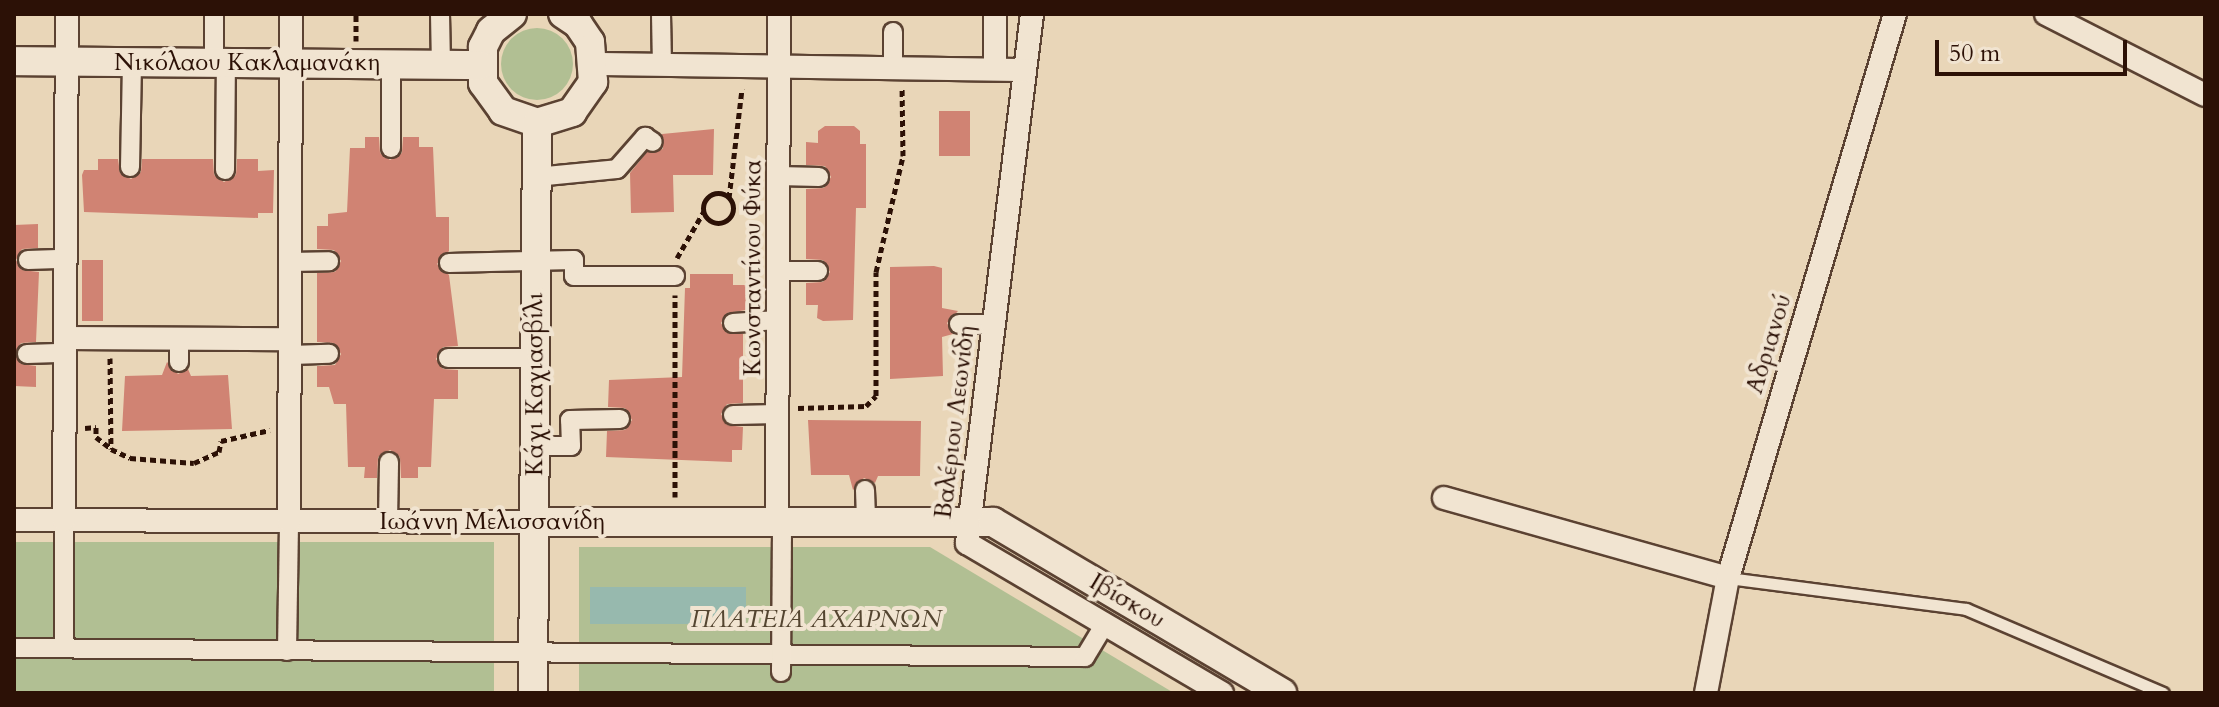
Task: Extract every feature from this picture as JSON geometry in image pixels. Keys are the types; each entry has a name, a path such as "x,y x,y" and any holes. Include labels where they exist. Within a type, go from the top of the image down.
{"street":[{"path":"64,648 67,14"},
{"path":"214,14 220,63 225,170"},
{"path":"287,651 291,14"},
{"path":"440,14 441,64"},
{"path":"512,14 491,31 480,65 483,83 503,111 537,123 572,112 593,82 595,64 590,42 578,24 563,14"},
{"path":"661,14 662,64"},
{"name":"Κωνσταντίνου Φύκα","path":"779,14 780,523"},
{"path":"995,14 995,68"},
{"name":"Βαλέριου Λεωνίδη","path":"1032,14 967,543 973,550 1222,693"},
{"name":"Αδριανού","path":"1706,693 1728,578 1895,14"},
{"path":"2046,14 2205,95"},
{"path":"893,32 896,67"},
{"name":"Νικόλαου Κακλαμανάκη","path":"14,61 480,65"},
{"path":"130,167 132,62"},
{"path":"391,64 391,148"},
{"path":"595,64 1025,70"},
{"name":"Κάχι Καχιασβίλι","path":"533,693 537,123"},
{"path":"536,177 617,169 645,137 653,142"},
{"path":"779,176 819,177"},
{"path":"28,260 65,259"},
{"path":"449,263 574,260 574,276 675,276"},
{"path":"290,262 329,261"},
{"path":"779,271 818,271"},
{"path":"733,323 778,320"},
{"path":"959,324 994,324"},
{"path":"27,354 110,338 179,338 290,347 329,354"},
{"path":"179,338 179,362"},
{"path":"448,358 535,358"},
{"path":"733,415 778,411"},
{"path":"535,446 571,446 570,420 620,419"},
{"path":"388,521 389,462"},
{"path":"865,490 866,524"},
{"path":"1444,498 1728,578"},
{"name":"Ιωάννη Μελισσανίδη","path":"14,520 969,522"},
{"name":"Ιβίσκου","path":"969,522 993,522 1282,693"},
{"path":"780,523 780,663"},
{"path":"14,648 534,652 780,663 1085,657 1104,625"}],"lane":[{"path":"1728,578 1966,609 2163,693"}],"path":[{"path":"704,211 710,220 725,221 733,208 729,198 734,182 734,123 748,65"},
{"path":"778,411 866,406 876,396 876,272 905,136 896,67"},
{"path":"676,523 675,276 681,246 704,211 711,194 729,198"},
{"path":"110,338 111,449 146,462 194,463 219,452 221,441 290,426"}],"green space":[{"path":"530,28 544,28 563,38 573,57 573,71 563,90 544,100 530,100 511,90 501,71 501,57 511,38"},
{"path":"14,542 494,542 494,693 14,693"},
{"name":"ΠΛΑΤΕΙΑ ΑΧΑΡΝΩΝ","path":"579,547 930,547 1174,693 579,693"}],"water":[{"path":"590,587 746,587 746,624 590,624"}],"building":[{"path":"939,111 970,111 970,156 939,156"},
{"path":"825,126 854,126 860,131 860,144 866,144 866,208 856,208 853,320 823,321 817,318 818,305 806,305 806,283 823,282 830,272 823,260 806,259 806,189 824,188 831,177 825,166 806,165 806,142 818,143 818,131"},
{"path":"714,129 713,175 673,175 674,212 631,213 630,173 647,152 663,149 662,134"},
{"path":"365,137 379,137 380,153 390,160 402,153 403,137 419,137 419,147 433,147 436,217 449,217 449,251 437,264 449,275 458,346 443,347 436,359 443,369 458,370 458,399 434,399 431,467 418,467 418,478 401,478 400,457 390,450 378,457 377,478 364,478 365,467 348,467 346,404 334,404 329,387 317,387 317,366 335,365 341,354 334,343 317,342 317,273 335,272 341,261 334,250 317,249 317,226 328,226 328,214 347,212 350,148 365,148"},
{"path":"98,159 118,159 120,173 131,179 141,172 142,159 213,159 214,175 224,182 236,175 237,159 258,159 258,171 274,170 273,213 258,213 258,218 84,212 82,175 84,170 98,170"},
{"path":"38,224 38,248 22,249 16,260 22,270 39,272 36,342 21,343 15,354 21,364 36,366 36,387 14,386 14,225"},
{"path":"82,260 103,260 103,321 82,321"},
{"path":"890,267 942,268 942,308 958,311 947,323 953,334 942,337 943,376 890,379"},
{"path":"690,274 733,274 733,285 746,285 746,310 727,313 721,323 727,333 743,334 743,403 727,404 721,414 727,425 743,427 742,450 732,450 732,462 606,457 607,431 625,430 632,420 625,408 608,407 609,380 682,377 685,288 690,288"},
{"path":"167,362 178,374 188,369 191,376 228,375 232,429 122,431 125,376 162,375"},
{"path":"808,420 921,421 920,476 878,476 875,483 864,478 853,490 849,475 811,475"}]}
